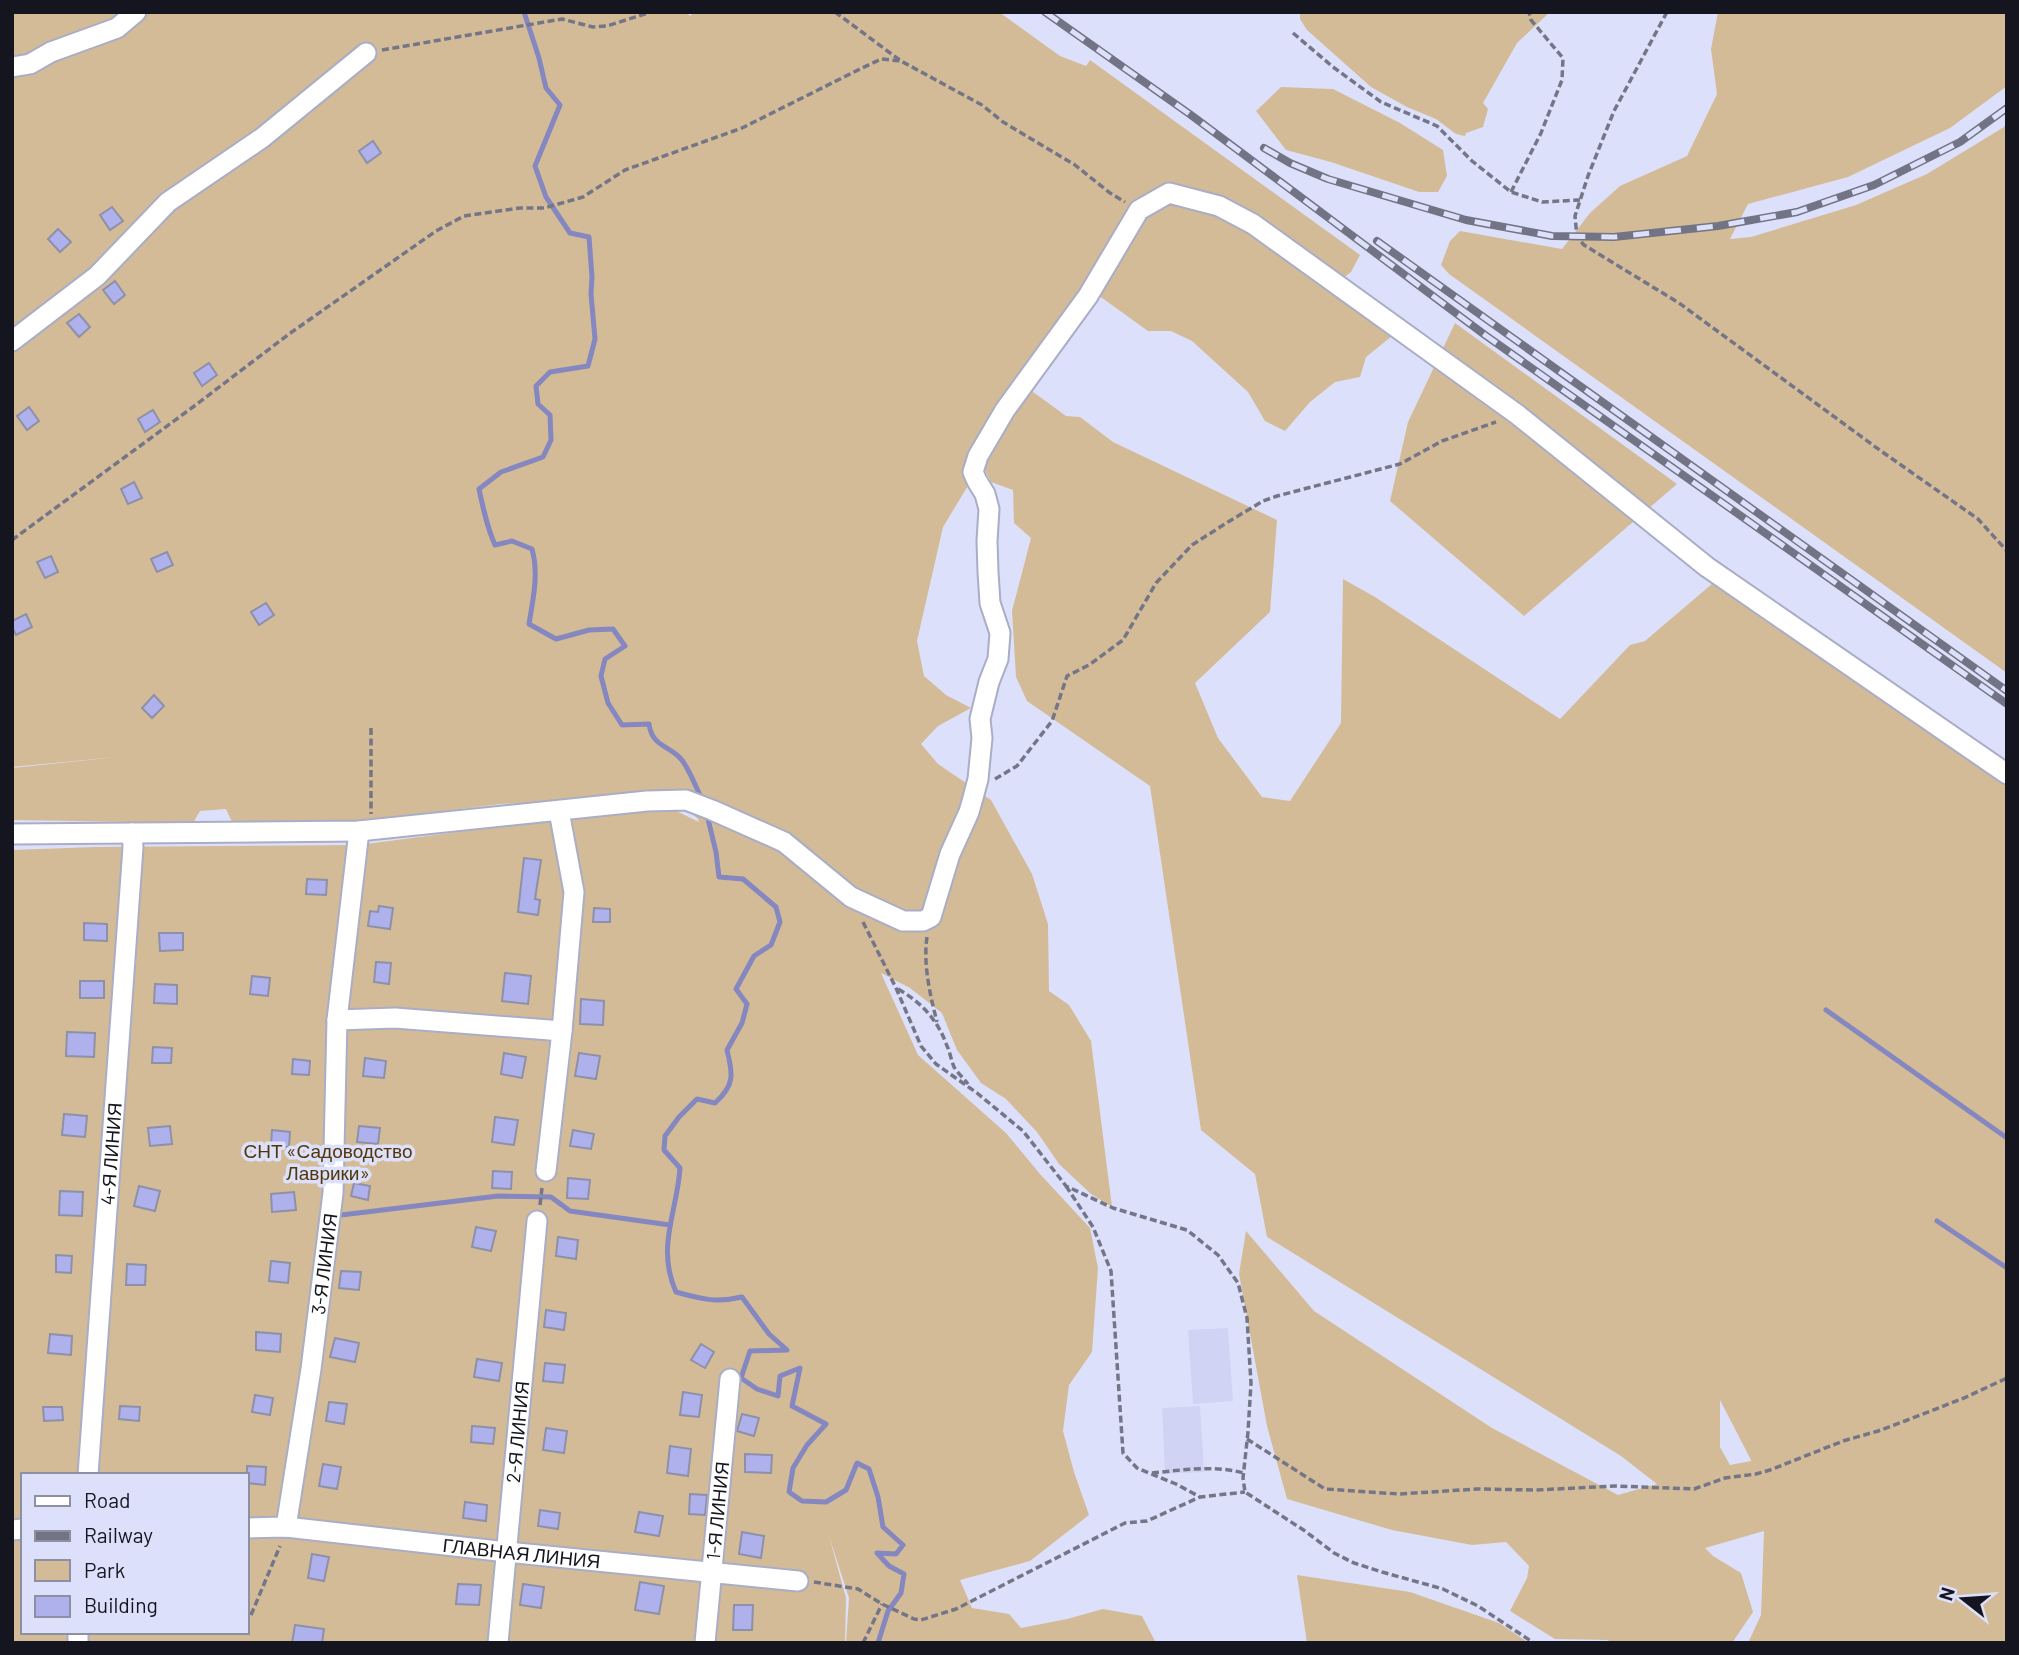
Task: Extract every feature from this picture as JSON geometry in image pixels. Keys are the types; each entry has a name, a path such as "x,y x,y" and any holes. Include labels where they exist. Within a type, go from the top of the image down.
{"street":[{"path":"12,67 30,64 51,52 117,29 136,12"},
{"path":"12,341 97,276 168,202 262,138 366,53"},
{"path":"12,834 365,831 647,801 685,800 784,842 850,897 902,922 923,921 930,917 950,854 969,812 978,779 982,738 980,719 998,659 1000,633 990,603 987,541 989,509 985,494 973,472 978,456 1005,410 1088,296 1139,210 1169,193 1219,206 1253,224 1518,415 1707,567 2007,774"},
{"path":"546,1171 574,892 559,811"},
{"name":"3-Я ЛИНИЯ","path":"286,1527 312,1368 333,1193 337,1020 365,831"},
{"name":"4-Я ЛИНИЯ","path":"88,1473 132,833"},
{"path":"337,1020 395,1018 562,1031"},
{"name":"2-Я ЛИНИЯ","path":"498,1643 537,1221"},
{"name":"1-Я ЛИНИЯ","path":"705,1643 730,1380"},
{"name":"ГЛАВНАЯ ЛИНИЯ","path":"248,1528 286,1527 798,1581"}],"path":[{"path":"366,53 562,19 593,27 607,26 651,12"},
{"path":"835,12 901,61 982,105 1003,122 1075,165 1111,193 1139,210"},
{"path":"1511,192 1541,133 1562,80 1563,58 1531,20 1529,12"},
{"path":"1667,12 1614,111 1575,216 1577,237 1679,303 1978,519 2007,551"},
{"path":"1293,33 1381,102 1437,126 1472,161 1511,192 1542,202 1580,200"},
{"path":"12,540 289,334 436,231 464,216 520,208 544,208 583,197 625,170 742,128 871,64 881,60 901,61"},
{"path":"978,779 998,779 1017,766 1052,721 1067,676 1089,665 1123,640 1156,583 1192,545 1264,501 1400,464 1441,440 1518,415"},
{"path":"365,831 371,727"},
{"path":"850,897 896,988 921,1046 936,1064 1023,1131 1066,1186 1093,1227 1111,1271 1123,1453 1137,1468 1200,1497"},
{"path":"930,917 925,952 932,1004 954,1066 971,1089"},
{"path":"896,988 912,997 939,1027"},
{"path":"1066,1186 1113,1208 1187,1230 1218,1255 1238,1283 1247,1318 1251,1383 1245,1492"},
{"path":"540,1201 541,1193"},
{"path":"1247,1439 1325,1489 1399,1494 1477,1489 1536,1490 1616,1486 1694,1489 1737,1475 1770,1470 1843,1441 1905,1421 2007,1378"},
{"path":"1150,1473 1189,1469 1233,1470 1244,1473"},
{"path":"798,1581 858,1589 881,1604 921,1620 956,1609 1125,1523 1147,1521 1200,1497 1245,1492 1306,1531 1334,1553 1354,1563 1443,1589 1478,1606 1534,1643"},
{"path":"251,1615 286,1527"},
{"path":"863,1643 881,1604"}],"shaded area":[{"path":"1228,1328 1233,1401 1193,1404 1188,1330"},
{"path":"1200,1406 1204,1472 1165,1474 1162,1408"}],"green space":[{"name":"СНТ «Садоводство Лаврики»","path":"12,12 686,12 690,16 694,12 999,12 1060,56 1086,66 1090,60 1360,255 1351,272 1333,286 1397,332 1366,357 1360,377 1335,382 1310,402 1285,431 1265,421 1248,392 1192,341 1171,331 1148,331 1098,295 1066,344 1029,389 1066,416 1080,417 1113,442 1277,520 1270,612 1195,683 1218,738 1262,797 1290,801 1341,723 1343,579 1375,597 1560,719 1630,645 1645,641 1713,583 2007,784 2007,1643 1748,1643 1761,1615 1764,1531 1705,1548 1741,1573 1753,1612 1732,1643 1614,1643 1607,1640 1555,1639 1510,1611 1527,1578 1529,1566 1506,1542 1472,1545 1392,1530 1287,1499 1267,1426 1239,1274 1246,1231 1314,1311 1492,1428 1618,1495 1657,1484 1621,1456 1267,1237 1255,1174 1201,1130 1150,786 1027,701 1016,677 1012,611 1031,538 1014,523 1013,490 991,482 985,470 969,484 943,527 917,641 924,676 946,695 971,708 938,726 921,744 938,764 991,800 1032,874 1048,924 1049,991 1069,1005 1091,1041 1112,1207 1091,1194 1059,1164 1037,1132 1006,1099 981,1083 957,1050 942,1013 910,988 881,973 918,1055 1006,1133 1090,1228 1098,1268 1092,1352 1069,1385 1063,1431 1089,1515 1030,1561 960,1580 972,1608 1009,1614 1021,1628 1103,1609 1142,1616 1156,1643 846,1643 849,1598 829,1536 846,1598 845,1643 12,1643 12,850 358,845 664,805 699,822 670,795 501,804 363,821 232,822 226,809 200,811 193,823 12,820 12,768 117,757 12,767","holes":["1720,1400 1751,1460 1730,1465 1720,1447"]},
{"path":"1300,12 1550,12 1517,43 1483,103 1488,109 1483,127 1466,133 1465,136 1456,134 1436,119 1371,87 1307,30 1300,19"},
{"path":"1718,12 2007,12 2007,86 1950,128 1848,177 1748,204 1730,239 1751,237 1856,205 1927,174 2004,127 2007,121 2007,673 1449,274 1441,265 1450,241 1460,231 1562,249 1590,213 1620,186 1687,156 1717,94 1711,49"},
{"path":"1281,87 1333,89 1400,123 1443,150 1447,176 1438,192 1419,192 1331,162 1286,150 1256,111"},
{"path":"1455,323 1677,484 1524,616 1390,501 1408,422"},
{"path":"1297,1575 1410,1592 1499,1623 1529,1643 1307,1643"}],"building":[{"path":"373,141 381,153 367,163 359,151"},
{"path":"112,207 123,221 110,230 100,215"},
{"path":"58,229 71,242 60,252 48,239"},
{"path":"115,281 125,295 114,304 103,290"},
{"path":"79,314 90,327 79,337 67,323"},
{"path":"209,363 217,375 202,386 194,373"},
{"path":"29,407 39,421 27,430 17,416"},
{"path":"153,410 160,422 145,432 138,419"},
{"path":"134,482 142,498 128,504 121,489"},
{"path":"167,552 173,565 157,572 151,559"},
{"path":"51,556 58,572 45,578 37,562"},
{"path":"266,603 274,615 259,625 251,612"},
{"path":"26,614 32,627 16,635 12,621"},
{"path":"154,695 164,706 152,718 142,708"},
{"path":"524,858 541,860 535,899 540,900 538,915 518,912"},
{"path":"307,879 327,880 326,895 306,894"},
{"path":"379,906 393,908 390,929 368,926 370,911 378,912"},
{"path":"594,908 610,909 610,922 593,922"},
{"path":"84,923 107,924 107,941 84,940"},
{"path":"159,933 183,933 183,950 160,951"},
{"path":"376,962 391,963 389,984 374,982"},
{"path":"505,973 531,976 528,1004 502,1001"},
{"path":"252,976 270,978 268,996 250,994"},
{"path":"80,981 104,981 104,998 80,998"},
{"path":"155,984 177,985 177,1004 154,1003"},
{"path":"581,999 604,1001 603,1025 580,1024"},
{"path":"67,1032 95,1033 94,1057 66,1056"},
{"path":"153,1047 172,1048 171,1063 152,1063"},
{"path":"504,1053 526,1057 522,1078 501,1074"},
{"path":"579,1053 600,1056 596,1079 575,1076"},
{"path":"365,1058 386,1061 384,1078 363,1076"},
{"path":"293,1059 310,1061 309,1075 292,1074"},
{"path":"64,1114 87,1116 85,1137 62,1135"},
{"path":"495,1117 518,1120 514,1145 492,1142"},
{"path":"170,1126 172,1144 150,1146 148,1128"},
{"path":"359,1126 380,1128 378,1144 357,1142"},
{"path":"272,1130 290,1132 289,1147 271,1145"},
{"path":"573,1130 594,1134 591,1149 570,1146"},
{"path":"493,1171 512,1172 511,1189 492,1188"},
{"path":"568,1178 590,1180 588,1199 567,1198"},
{"path":"354,1183 370,1186 368,1200 351,1196"},
{"path":"139,1186 160,1191 155,1211 134,1206"},
{"path":"60,1191 83,1192 82,1216 59,1215"},
{"path":"294,1192 296,1210 272,1212 271,1194"},
{"path":"476,1227 496,1231 491,1251 472,1247"},
{"path":"558,1237 578,1240 576,1259 556,1256"},
{"path":"56,1255 72,1256 71,1273 56,1272"},
{"path":"271,1261 290,1263 288,1283 269,1281"},
{"path":"127,1264 146,1265 145,1285 126,1285"},
{"path":"341,1271 361,1272 359,1290 339,1288"},
{"path":"546,1310 566,1313 564,1330 544,1327"},
{"path":"256,1332 281,1334 280,1352 256,1350"},
{"path":"50,1334 72,1336 71,1355 48,1353"},
{"path":"335,1338 359,1343 355,1362 330,1357"},
{"path":"701,1344 714,1352 705,1368 691,1360"},
{"path":"477,1359 502,1363 499,1381 474,1377"},
{"path":"545,1363 565,1365 563,1383 543,1381"},
{"path":"683,1392 702,1395 699,1417 680,1415"},
{"path":"255,1395 273,1398 270,1415 252,1412"},
{"path":"329,1402 347,1404 344,1424 326,1421"},
{"path":"120,1406 140,1407 139,1421 119,1419"},
{"path":"43,1407 62,1407 63,1420 44,1421"},
{"path":"742,1414 759,1418 754,1436 737,1431"},
{"path":"472,1426 495,1428 493,1444 471,1442"},
{"path":"546,1428 567,1431 564,1453 543,1450"},
{"path":"670,1446 691,1449 688,1476 667,1473"},
{"path":"745,1454 772,1455 771,1473 745,1472"},
{"path":"323,1464 341,1467 337,1489 319,1486"},
{"path":"247,1466 266,1467 265,1485 248,1483"},
{"path":"690,1494 707,1495 705,1515 689,1514"},
{"path":"465,1502 487,1505 486,1521 463,1518"},
{"path":"540,1510 560,1513 558,1529 538,1526"},
{"path":"639,1512 663,1516 659,1536 635,1532"},
{"path":"742,1532 764,1536 761,1558 739,1554"},
{"path":"312,1554 329,1557 324,1581 308,1578"},
{"path":"640,1582 664,1586 659,1614 635,1610"},
{"path":"458,1584 481,1585 479,1605 456,1604"},
{"path":"523,1584 544,1587 541,1608 520,1605"},
{"path":"734,1605 753,1605 752,1630 733,1630"},
{"path":"295,1625 324,1629 322,1643 292,1643"}],"waterway":[{"path":"524,12 546,88 560,105 535,166 546,197 570,233 589,237 595,339 588,366 550,372 536,386 538,404 550,415 551,440 543,457 501,472 479,489 482,503 495,545 512,541 532,549 535,577 529,624 556,639 589,630 613,629 625,646 605,659 601,676 608,703 622,725 649,724 657,741 684,763 702,799"},
{"path":"707,815 719,877 743,879 776,907 780,922 771,945 754,956 736,989 747,1004 742,1023 727,1050 731,1073 729,1085 715,1103 697,1099 665,1136 664,1150 680,1168 669,1230 670,1276 676,1292 693,1297 724,1300 742,1297 769,1334 787,1350 750,1351 741,1378 757,1389 778,1396 780,1376 800,1368 792,1406 826,1424 807,1445 793,1468 789,1492 802,1501 826,1502 846,1490 857,1463 869,1469 878,1497 883,1527 903,1545 896,1554 877,1553 889,1566 904,1574 901,1593 888,1611 878,1643"},
{"path":"1826,1010 2007,1138"},
{"path":"333,1216 498,1196 551,1197 570,1211 670,1225"},
{"path":"1937,1221 2007,1268"}],"railway":[{"path":"1045,12 1191,115 1485,335 2007,704"},
{"path":"1264,148 1290,163 1328,179 1466,220 1552,236 1614,237 1718,226 1797,212 1874,185 1960,142 2007,108"},
{"path":"1377,241 2007,691"}]}
